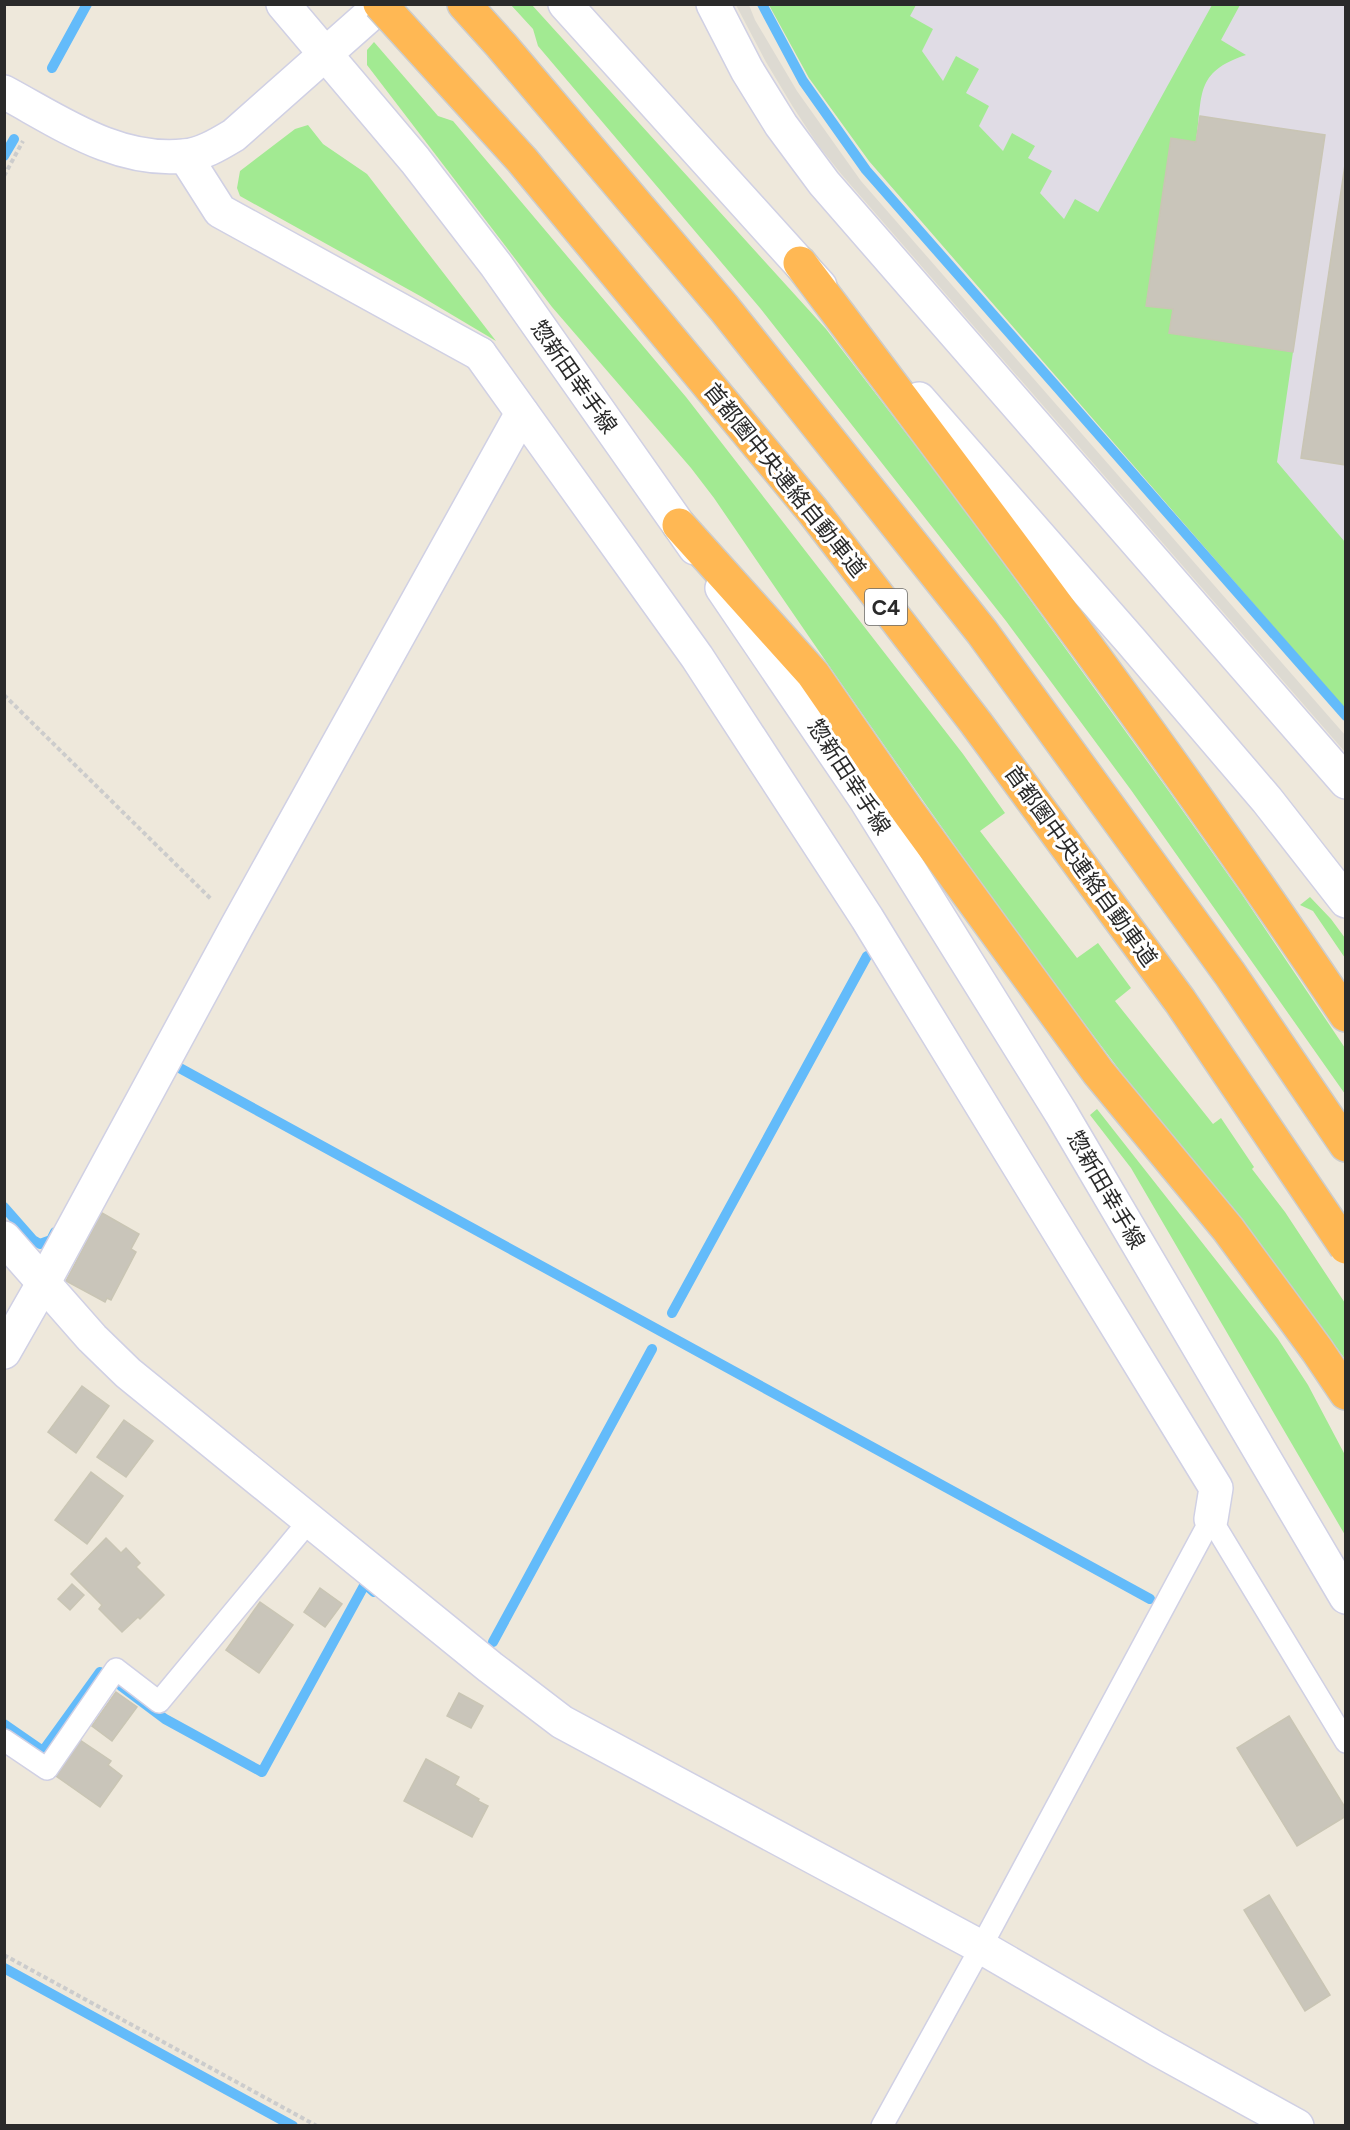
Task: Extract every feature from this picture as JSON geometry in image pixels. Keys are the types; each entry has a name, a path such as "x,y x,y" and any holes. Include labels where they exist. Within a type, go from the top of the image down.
{"highway":[{"name":"首都圏中央連絡自動車道","path":"381,4 522,160 812,510 976,723 1180,1001 1346,1246"},
{"name":"C4","path":"464,4 724,308 982,632 1230,974 1346,1145"},
{"path":"800,263 1048,593 1292,934 1346,1015"},
{"path":"679,525 813,674 907,810 1098,1072 1227,1228 1317,1350 1346,1394"}],"street":[{"name":"惣新田幸手線","path":"283,4 415,160 496,265 679,525 866,800 1060,1113 1346,1597"},
{"path":"4,92 101,144 144,155 185,156 213,147 234,135 381,4"},
{"path":"565,4 800,263 1176,694 1267,800 1346,901"},
{"path":"713,4 747,70 775,116 824,183 1346,782"},
{"path":"185,156 220,211 480,354 697,657 861,908 1216,1488 1211,1519"},
{"path":"4,1352 45,1282 237,926 522,413"},
{"path":"4,1238 92,1338 128,1373 490,1667 562,1722 981,1947 1157,2049 1297,2126"}],"lane":[{"path":"1211,1519 1346,1742"},
{"path":"882,2126 1211,1519"},
{"path":"4,1740 47,1769 116,1669 159,1702 309,1521"}],"path":[{"path":"4,695 237,926"},
{"path":"4,1955 317,2126"}],"shaded area":[{"path":"736,5 749,5 755,20 797,91 861,181 1345,735 1345,752 842,175 818,145 793,107"},
{"path":"769,5 1345,5 1345,709 869,161 809,78"}],"green space":[{"path":"511,5 532,5 826,329 965,510 1241,893 1345,1048 1345,1094 1131,790 1006,621 760,308 538,46 533,29"},
{"path":"769,5 916,5 910,16 933,29 922,51 943,81 956,56 979,69 966,93 989,106 979,126 1003,151 1012,133 1035,146 1028,158 1052,171 1040,193 1064,219 1075,199 1098,212 1212,5 1240,5 1221,40 1246,55 1217,69 1209,78 1201,98 1196,142 1171,138 1147,306 1173,309 1169,333 1293,352 1277,462 1345,542 1345,709 869,161 809,78"},
{"path":"374,42 438,116 453,121 686,397 963,754 1005,813 980,831 1077,958 1098,943 1131,988 1115,1001 1213,1124 1221,1118 1254,1167 1252,1169 1285,1212 1345,1303 1345,1359 1220,1194 1124,1076 1018,934 864,717 714,498 691,468 552,307 367,65 367,50"},
{"path":"308,125 323,144 367,174 496,341 422,297 240,196 237,188 240,171 295,129"},
{"path":"1310,897 1345,938 1345,958 1313,911 1300,905"},
{"path":"1097,1109 1278,1339 1308,1385 1345,1455 1345,1535 1131,1168 1090,1115"}],"building":[{"path":"1200,116 1325,135 1293,352 1169,333 1173,309 1146,306 1171,138 1196,142"},
{"path":"1346,158 1346,465 1301,458"},
{"path":"102,1213 139,1234 131,1249 136,1252 111,1300 107,1298 105,1302 66,1281"},
{"path":"82,1386 109,1406 76,1453 48,1432"},
{"path":"124,1420 153,1441 126,1477 97,1457"},
{"path":"91,1472 123,1496 87,1544 55,1520"},
{"path":"106,1538 121,1553 126,1548 140,1563 136,1567 164,1595 140,1619 138,1617 122,1632 99,1609 102,1605 71,1574"},
{"path":"72,1584 84,1595 70,1610 58,1599"},
{"path":"320,1588 342,1604 325,1627 304,1612"},
{"path":"260,1602 293,1625 259,1673 226,1650"},
{"path":"116,1692 137,1707 112,1741 92,1726"},
{"path":"459,1693 483,1706 471,1728 447,1716"},
{"path":"1289,1716 1346,1809 1346,1816 1297,1846 1237,1748"},
{"path":"80,1740 111,1761 108,1765 122,1776 100,1807 56,1776"},
{"path":"426,1759 459,1777 455,1785 488,1806 472,1837 404,1801"},
{"path":"1269,1895 1330,1995 1305,2011 1244,1910"}],"waterway":[{"path":"52,68 87,4"},
{"path":"762,4 803,81 866,170 1346,716"},
{"path":"4,156 14,139"},
{"path":"672,1313 867,956"},
{"path":"176,1066 1150,1599"},
{"path":"4,1207 33,1240 40,1244 51,1240 55,1232"},
{"path":"493,1642 652,1349"},
{"path":"121,1686 165,1719 262,1772 365,1584 374,1592"},
{"path":"4,1724 43,1751 100,1672"},
{"path":"4,1968 293,2126"}]}
